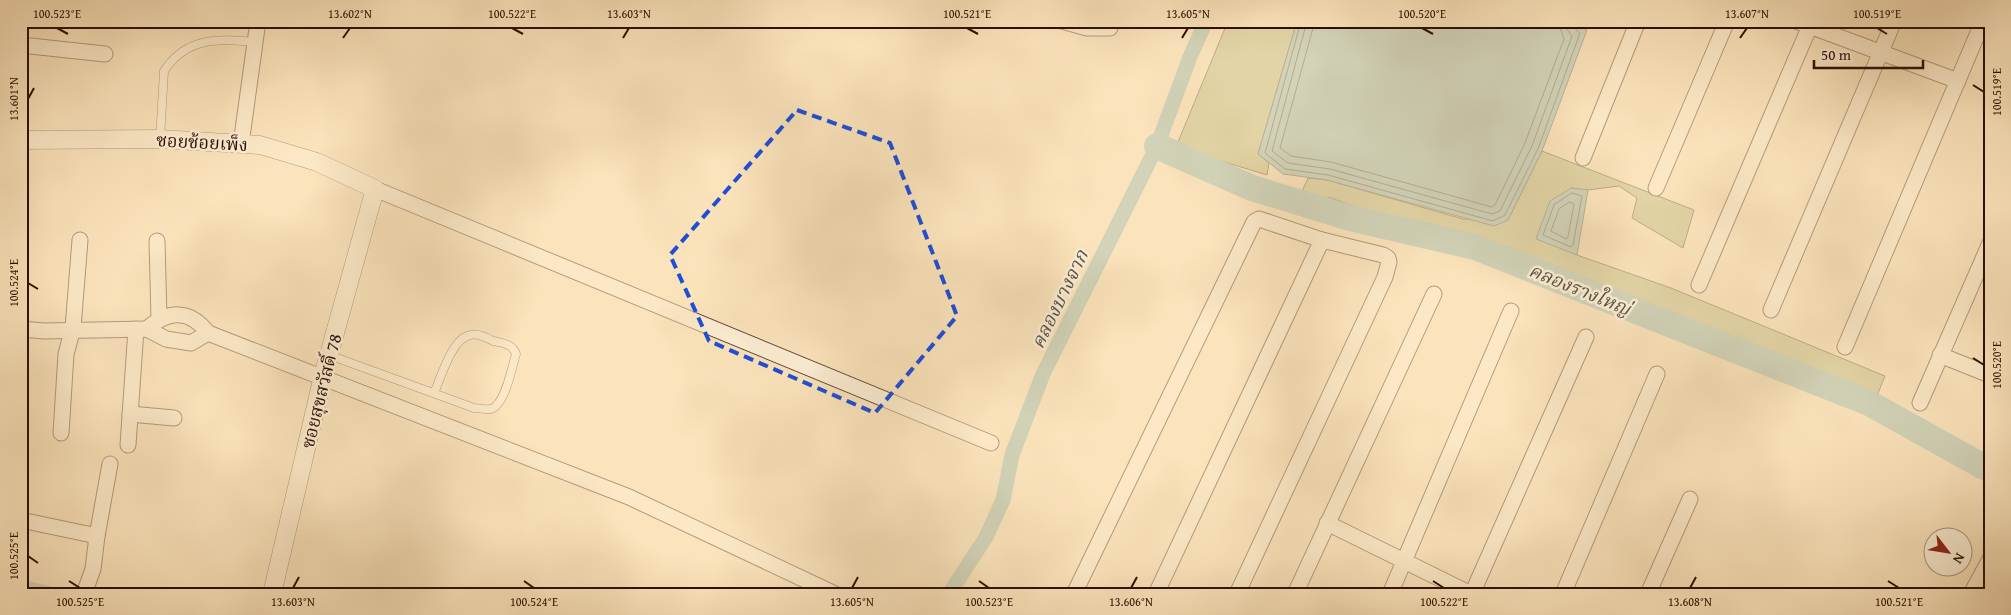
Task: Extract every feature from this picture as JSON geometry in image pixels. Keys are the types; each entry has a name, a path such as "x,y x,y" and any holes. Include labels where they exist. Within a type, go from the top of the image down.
{"street":[{"path":"241,144 258,21"},
{"path":"1062,21 1087,28 1110,28"},
{"path":"1583,158 1638,21"},
{"path":"1656,188 1726,21"},
{"path":"1771,310 1894,21"},
{"path":"1845,347 1983,21"},
{"path":"1699,285 1806,23 1958,81"},
{"path":"21,45 105,54"},
{"name":"ซอยช้อยเพ็ง","path":"21,140 160,139 260,145 317,162 375,189"},
{"path":"375,189 991,443"},
{"name":"ซอยสุขสวัสดิ์ 78","path":"272,594 323,376 375,189"},
{"path":"1074,594 1254,222 1262,220 1322,240 1383,255 1388,258 1388,269 1237,594"},
{"path":"61,433 66,354 73,328 80,240"},
{"path":"1156,594 1322,240"},
{"path":"157,241 159,318"},
{"path":"1920,403 1990,243"},
{"path":"1295,594 1434,294"},
{"path":"1390,594 1511,311"},
{"path":"141,329 169,314 194,317 208,332 629,497 835,594"},
{"path":"21,329 44,331 73,328 141,329 166,339 191,343 208,332"},
{"path":"128,445 141,329"},
{"path":"1327,522 1472,594 1586,337"},
{"path":"1940,355 1990,375"},
{"path":"1563,594 1657,374"},
{"path":"130,414 174,418"},
{"path":"84,594 93,569 110,464"},
{"path":"1648,594 1690,499"},
{"path":"21,520 97,536"},
{"path":"1971,594 1990,559"}],"lane":[{"path":"160,139 164,71 169,63 200,42 216,40 256,42"},
{"path":"329,355 474,408 490,409 494,407 507,386 516,354 514,350 509,346 476,335 466,336 452,351 434,393"}],"highlighted area":[{"path":"797,110 890,143 957,316 875,413 709,341 670,255"}],"shaded area":[{"path":"1228,21 1297,21 1258,154 1269,163 1267,175 1182,149 1178,142"},
{"path":"1542,151 1694,210 1683,248 1632,218 1637,198 1619,186 1588,190 1571,188 1577,255 1671,288 1885,376 1877,396 1796,361 1566,271 1451,233 1394,221 1331,198 1300,196 1308,178 1327,180 1463,219 1508,220"}],"water":[{"path":"1297,21 1573,21 1587,30 1542,151 1508,220 1494,226 1327,180 1283,174 1258,154"},
{"path":"1571,188 1588,190 1577,255 1536,239 1550,201"}],"waterway":[{"name":"คลองบางจาก","path":"949,594 986,537 1003,500 1012,455 1043,374 1157,146 1190,57 1206,21"},
{"name":"คลองรางใหญ่","path":"1157,146 1252,188 1350,218 1475,247 1869,403 1990,469"},
{"path":"21,587 50,594"}]}
